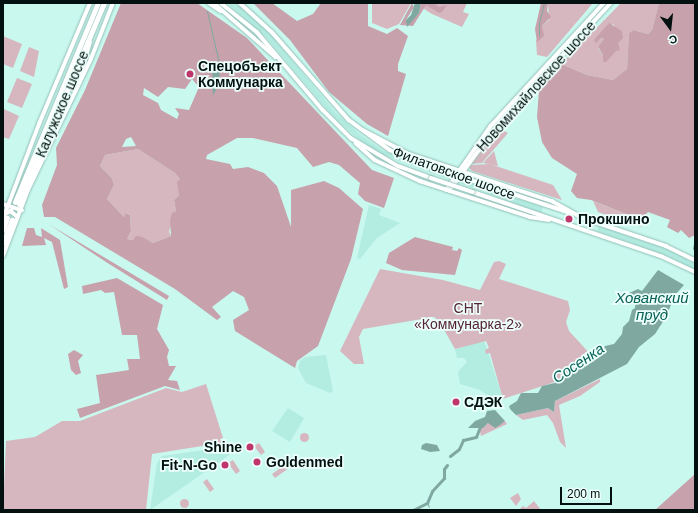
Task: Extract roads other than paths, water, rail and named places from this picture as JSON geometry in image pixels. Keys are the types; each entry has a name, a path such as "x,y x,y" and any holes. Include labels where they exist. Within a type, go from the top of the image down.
{"highway":[{"name":"Калужское шоссе","path":"98,3 17,203 104,3"},
{"path":"3,230 7,218"},
{"path":"3,243 7,218"}],"main road":[{"path":"4,205 11,196 90,3"},
{"path":"3,256 22,210 32,180 78,85 113,3"},
{"path":"209,3 234,18"},
{"path":"214,3 234,18 284,64"},
{"path":"221,3 257,32 284,64"},
{"name":"Филатовское шоссе","path":"240,3 272,32 330,101 357,127 399,155 666,246 695,260"},
{"path":"243,3 252,13"},
{"name":"Новомихайловское шоссе","path":"448,191 490,127 604,3"},
{"name":"Новомихайловское шоссе","path":"460,172 496,127 611,3"},
{"path":"78,85 91,35"},
{"name":"Филатовское шоссе","path":"284,64 323,110 351,138 398,166 661,256 695,272"},
{"path":"357,127 409,154 552,202 581,217"},
{"path":"351,138 363,151 388,167 448,191 530,217 560,222"},
{"path":"4,205 22,210"},
{"path":"4,205 7,218"},
{"path":"7,218 11,211 18,214 18,218"}],"water":[{"path":"415,3 421,3 419,13 407,27 406,20 411,15"},
{"path":"215,61 220,67 219,85 213,95 212,65"},
{"name":"Хованский пруд","path":"658,270 684,285 675,295 666,317 655,334 639,347 627,364 555,401 554,412 548,408 516,415 510,409 509,406 517,401 521,393 538,393 542,386 559,382 581,366 593,361 594,354 602,352 605,346 614,344 622,334 623,327 629,321 632,310 635,308 636,296 629,293 638,289 642,291"},
{"path":"495,410 505,421 500,425 495,428 488,423 483,428 468,428 475,421 485,417 487,411"},
{"path":"426,443 437,445 440,451 430,452 421,449 422,445"}],"waterway":[{"path":"539,35 539,23 544,3"},
{"path":"207,11 219,63"},
{"name":"Сосенка","path":"694,248 695,244"},
{"name":"Сосенка","path":"450,456 459,449 463,440 476,437 481,424"},
{"name":"Сосенка","path":"413,510 427,503 432,491 444,478 444,469 447,465"},
{"name":"Сосенка","path":"427,503 429,507"}],"place":[{"name":"Спецобъект Коммунарка","path":"190,74"},
{"name":"Прокшино","path":"569,219"},
{"name":"СДЭК","path":"456,402"},
{"name":"Shine","path":"250,447"},
{"name":"Goldenmed","path":"257,462"},
{"name":"Fit-N-Go","path":"225,465"}],"park label":[{"name":"СНТ «Коммунарка-2»","path":"468,316"}]}
